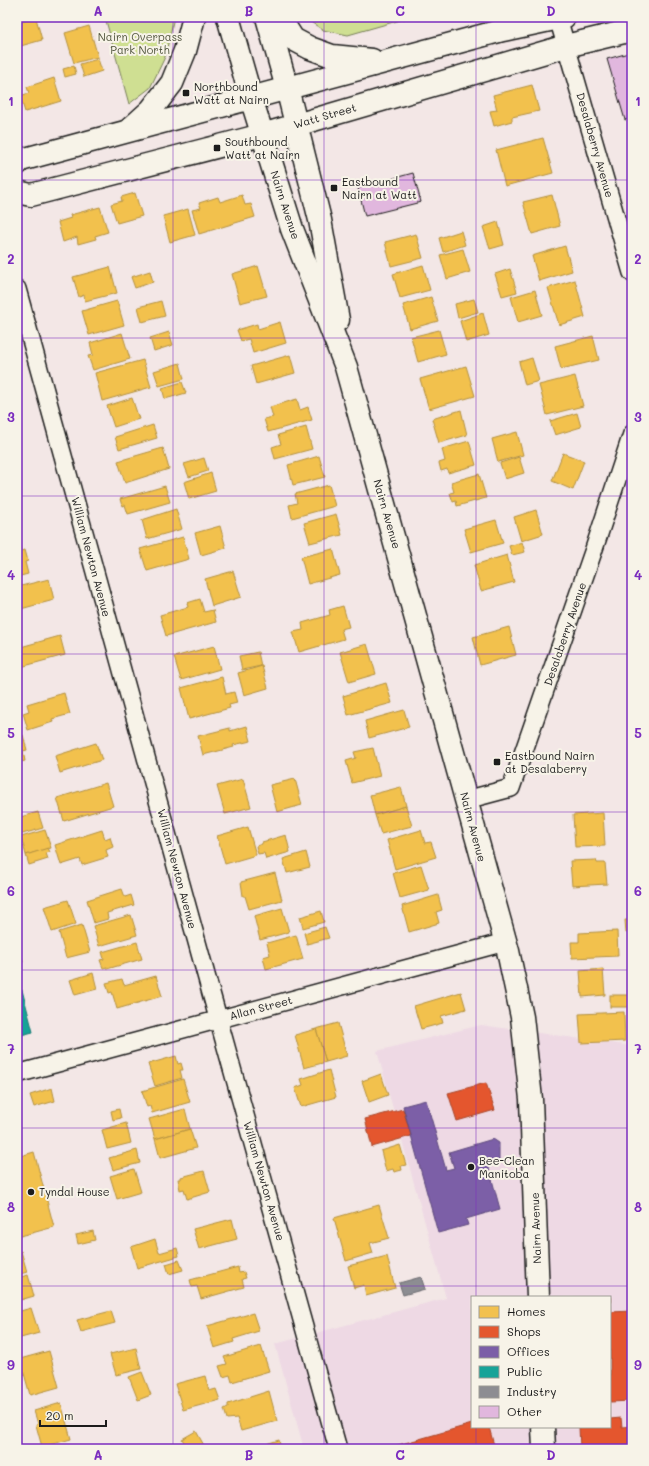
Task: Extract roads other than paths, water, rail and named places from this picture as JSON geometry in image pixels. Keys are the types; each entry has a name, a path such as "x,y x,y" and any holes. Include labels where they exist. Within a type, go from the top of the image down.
{"main road":[{"path":"127,132 151,110 172,83 185,51 194,17"},
{"name":"Nairn Avenue","path":"228,17 262,135 292,229 346,367"},
{"name":"Nairn Avenue","path":"266,17 287,88 320,220 346,367 505,942 522,1017 531,1099 538,1296"},
{"path":"279,17 293,39 310,48 332,56 387,61"},
{"path":"17,164 21,160 387,61 503,30 561,18"},
{"name":"Watt Street","path":"17,192 31,195 262,135 566,46 632,30"},
{"path":"543,1428 544,1449"}],"street":[{"name":"Desalaberry Avenue","path":"561,18 566,46 597,148 632,273"},
{"name":"William Newton Avenue","path":"17,289 338,1449"},
{"name":"Desalaberry Avenue","path":"466,800 511,788 594,549 632,434"},
{"name":"Allan Street","path":"17,1074 505,942"}],"place":[{"name":"Northbound Watt at Nairn","path":"186,93"},
{"name":"Southbound Watt at Nairn","path":"217,148"},
{"name":"Eastbound Nairn at Watt","path":"334,188"},
{"name":"Eastbound Nairn at Desalaberry","path":"497,762"},
{"name":"Bee-Clean Manitoba","path":"471,1167"},
{"name":"Tyndal House","path":"31,1192"}],"park label":[{"name":"Nairn Overpass Park North","path":"140,43"}]}
